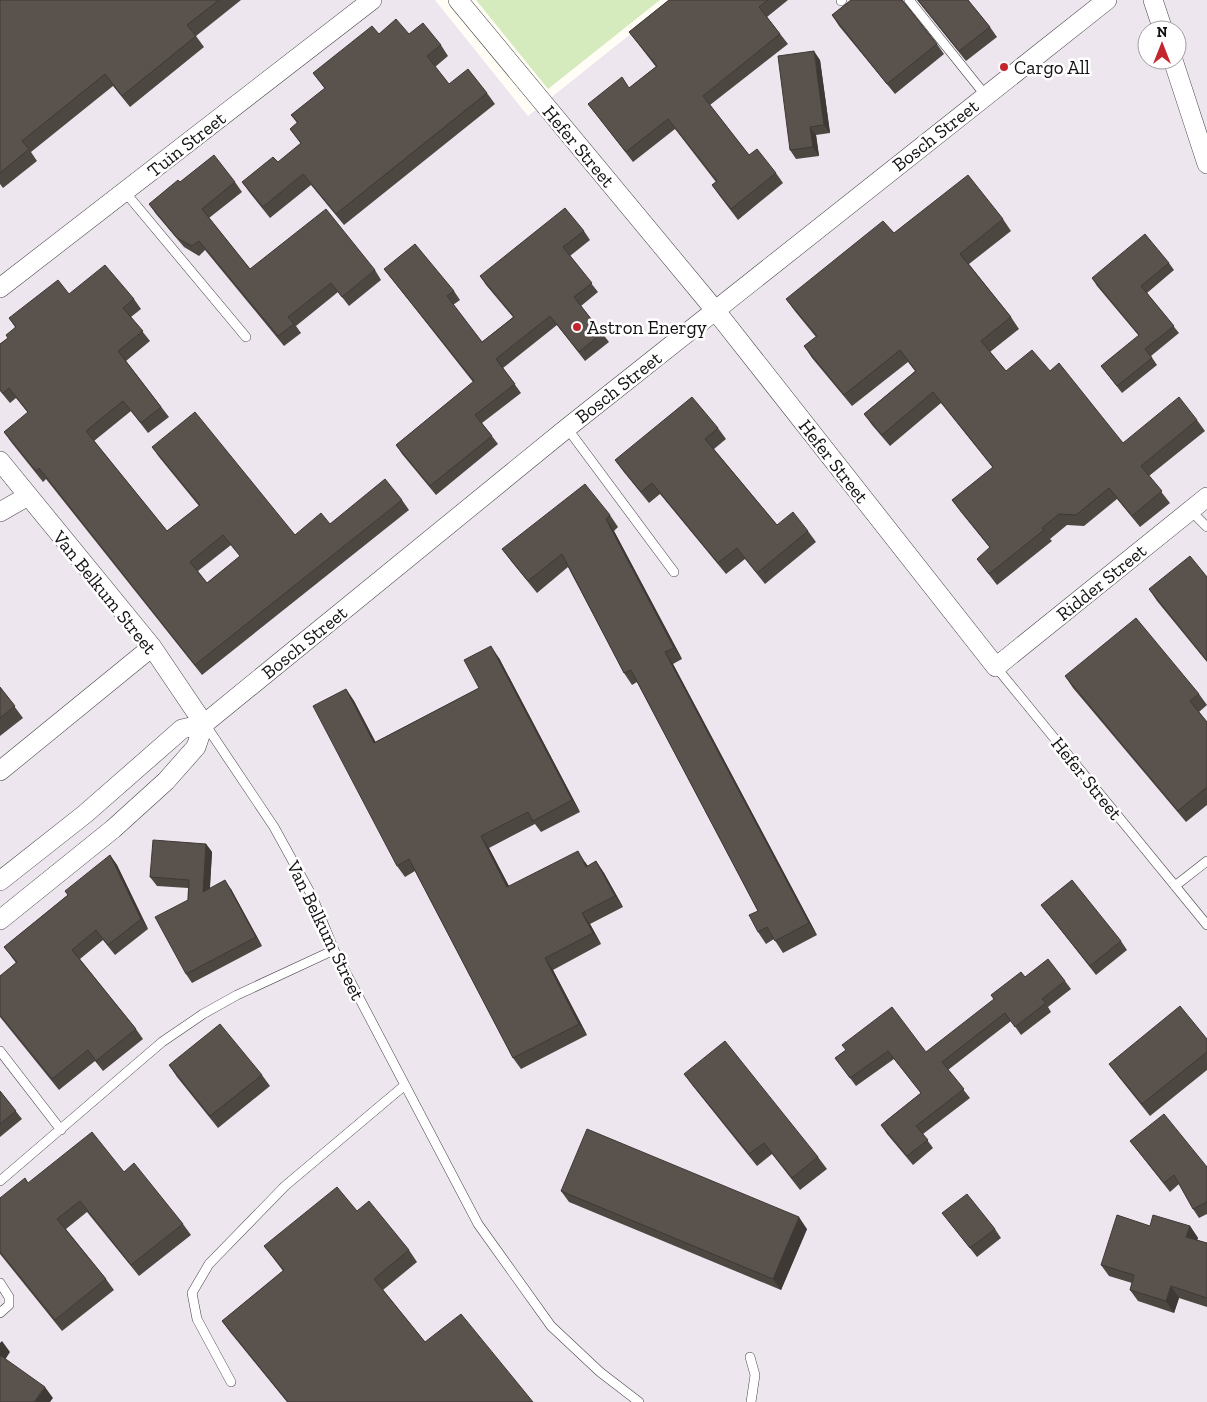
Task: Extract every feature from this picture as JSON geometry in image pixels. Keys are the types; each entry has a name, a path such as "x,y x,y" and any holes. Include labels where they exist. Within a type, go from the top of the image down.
{"street":[{"name":"Tuin Street","path":"0,288 372,0"},
{"name":"Hefer Street","path":"458,0 715,310 996,667"},
{"name":"Bosch Street","path":"0,880 85,814 182,729 204,724 567,428 1107,0"},
{"path":"1152,0 1159,20"},
{"path":"1176,70 1207,164"},
{"name":"Van Belkum Street","path":"0,461 152,647 204,724"},
{"path":"0,512 28,496"},
{"name":"Ridder Street","path":"996,667 1207,496"},
{"path":"0,772 152,647"},
{"path":"0,920 113,829 166,780 196,747 204,724"}],"lane":[{"path":"909,0 986,96"},
{"path":"125,192 246,337"},
{"path":"567,428 674,572"},
{"path":"1190,510 1207,527"},
{"name":"Hefer Street","path":"996,667 1207,925"},
{"name":"Van Belkum Street","path":"204,724 274,827 312,896 334,950 478,1224 551,1326 600,1372 639,1402"},
{"path":"1175,886 1207,861"},
{"path":"0,1181 162,1042 203,1014 237,995 334,950"},
{"path":"0,1051 61,1130"},
{"path":"231,1382 197,1319 192,1292 204,1271 285,1186 405,1085"},
{"path":"0,1284 9,1297 9,1305 0,1313"},
{"path":"750,1356 755,1376 751,1402"}],"shaded area":[{"path":"0,0 435,0 528,116 673,0 1207,0 1207,1402 0,1402"}],"green space":[{"path":"476,0 660,0 548,89"}],"building":[{"path":"0,0 219,0 187,25 196,36 122,96 105,74 22,141 29,149 0,173"},
{"path":"669,0 768,0 759,7 780,34 703,96 749,155 757,149 776,173 731,209 712,185 717,181 668,119 626,152 588,104 622,77 629,88 657,66 629,32"},
{"path":"851,0 902,0 937,44 887,84 832,15"},
{"path":"918,0 968,0 990,27 959,51"},
{"path":"396,19 409,34 423,23 441,45 427,56 449,84 468,69 487,93 336,214 303,174 263,207 242,182 273,157 278,162 301,143 290,129 298,122 291,115 325,88 313,73 372,26 379,34"},
{"path":"814,51 824,125 810,127 813,147 790,150 778,56"},
{"path":"214,155 235,182 202,209 250,269 326,209 375,270 342,297 331,283 288,317 294,324 278,336 199,241 192,246 177,238 149,204 178,180 180,182"},
{"path":"968,175 1003,219 960,254 1011,317 981,341 1006,371 1032,350 1050,371 1059,363 1123,443 1179,397 1197,420 1141,466 1162,491 1132,516 1109,488 1076,515 1059,514 1042,528 1044,530 989,574 977,559 990,547 952,500 993,467 933,392 882,435 864,414 916,371 900,350 844,395 804,346 817,336 786,299 883,221 894,233"},
{"path":"565,208 584,231 563,247 592,283 574,297 602,333 579,352 550,316 496,359 515,384 475,415 492,436 430,486 396,445 474,381 384,269 415,244 454,291 447,296 482,342 514,317 480,276"},
{"path":"1145,234 1169,263 1141,286 1174,326 1145,349 1152,358 1117,386 1101,366 1139,335 1092,278"},
{"path":"105,265 134,299 123,308 143,331 118,351 161,407 141,423 123,401 86,431 167,531 200,505 152,447 195,412 295,535 321,513 330,524 385,479 402,500 195,665 39,468 36,471 4,432 28,412 9,388 3,393 0,390 0,344 8,338 6,335 16,327 9,318 58,280 69,294","holes":["223,535 240,556 207,583 190,562"]},
{"path":"692,397 718,428 705,439 777,525 793,512 808,531 757,573 737,548 718,563 652,483 641,492 615,460"},
{"path":"585,484 610,515 606,519 674,648 665,652 809,923 775,941 767,927 758,932 749,915 758,911 631,670 624,673 562,554 528,581 502,549"},
{"path":"1190,556 1207,577 1207,661 1149,589"},
{"path":"1136,618 1199,694 1190,701 1207,722 1207,787 1178,811 1065,676"},
{"path":"491,646 572,800 533,821 528,812 481,836 507,887 578,851 586,867 596,861 615,896 582,913 593,933 545,958 579,1024 513,1058 409,859 397,866 313,706 346,689 374,743 479,688 464,660"},
{"path":"0,687 15,706 0,718"},
{"path":"153,840 206,844 203,892 225,880 256,937 186,974 155,917 188,900 189,880 150,877"},
{"path":"110,855 141,919 108,945 96,930 72,950 136,1029 96,1061 88,1050 52,1079 0,1015 0,976 17,962 4,947 68,895 65,891"},
{"path":"1072,880 1121,941 1090,966 1041,905"},
{"path":"1048,959 1065,981 1042,999 1046,1003 1015,1027 1005,1013 942,1062 964,1089 916,1126 928,1140 907,1156 881,1125 921,1093 888,1051 850,1078 835,1058 846,1050 842,1045 892,1007 926,1052 994,999 991,995 1021,972 1025,977"},
{"path":"1180,1006 1207,1039 1207,1052 1142,1104 1109,1064"},
{"path":"220,1024 262,1075 210,1116 169,1065"},
{"path":"725,1041 818,1157 792,1178 764,1143 749,1154 684,1074"},
{"path":"0,1091 16,1111 0,1124"},
{"path":"1164,1114 1207,1167 1207,1202 1193,1209 1174,1175 1164,1183 1130,1141"},
{"path":"587,1129 799,1217 773,1279 561,1191"},
{"path":"92,1132 124,1172 134,1163 183,1224 131,1265 80,1201 57,1219 106,1279 55,1320 0,1252 0,1198 25,1178 28,1183"},
{"path":"337,1187 357,1211 369,1201 409,1250 374,1279 425,1342 461,1314 533,1402 288,1402 222,1321 284,1270 264,1246"},
{"path":"967,1194 995,1229 970,1248 942,1213"},
{"path":"1117,1215 1150,1226 1153,1215 1190,1226 1186,1237 1207,1243 1207,1298 1171,1286 1166,1301 1130,1290 1134,1275 1101,1265"},
{"path":"0,1355 45,1387 34,1402 0,1402"}],"place":[{"name":"Cargo All","path":"1004,67"},
{"name":"Astron Energy","path":"577,327"}]}
